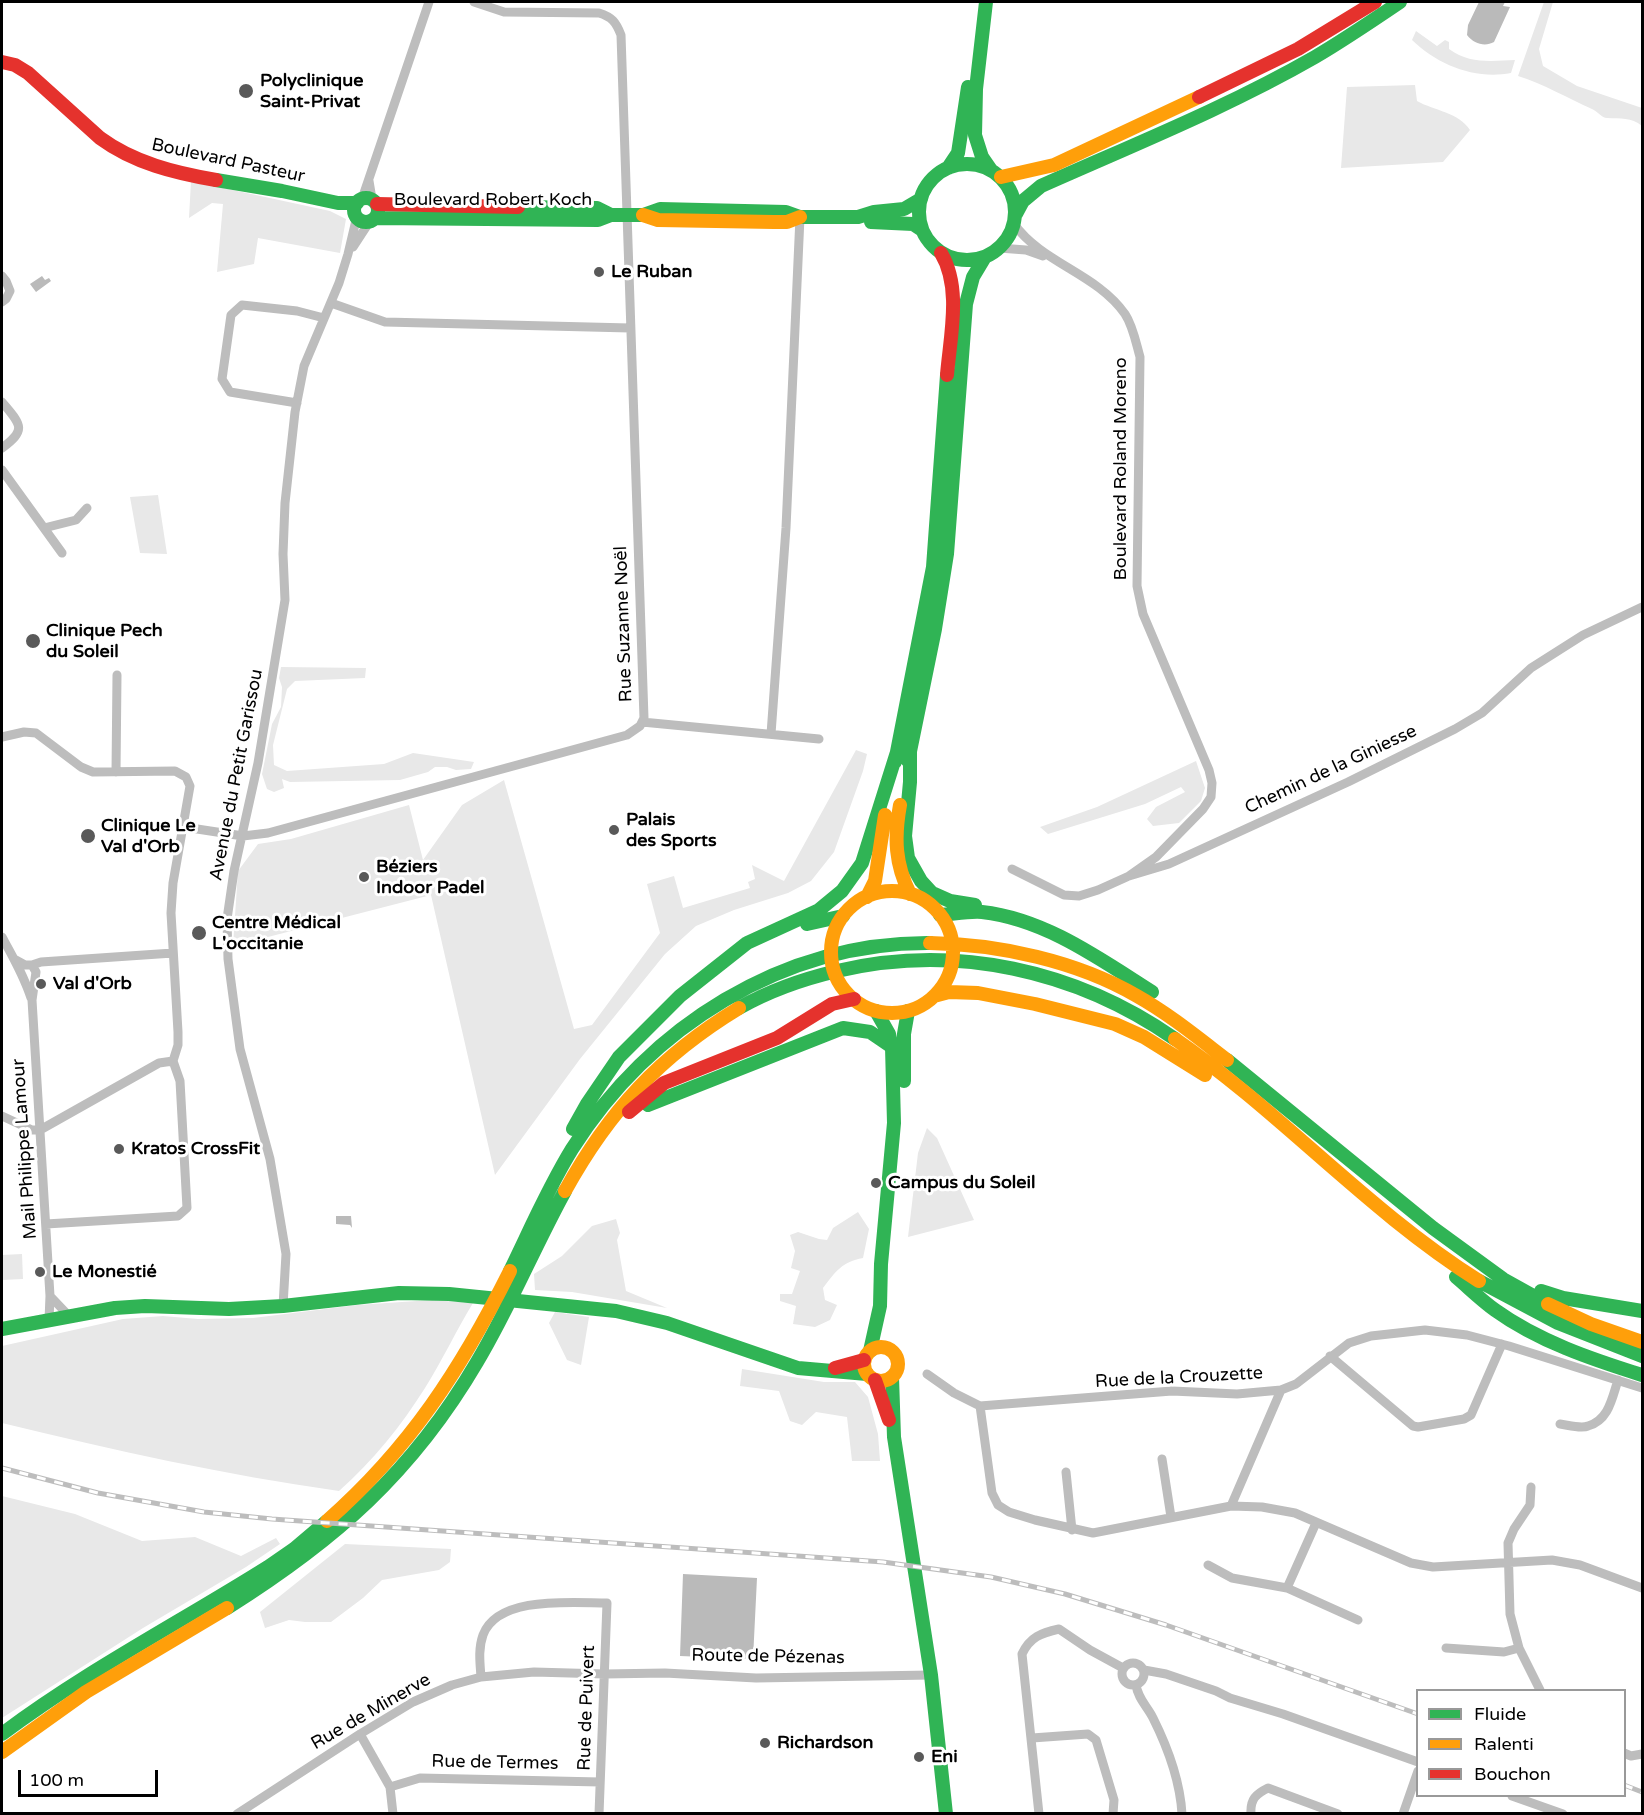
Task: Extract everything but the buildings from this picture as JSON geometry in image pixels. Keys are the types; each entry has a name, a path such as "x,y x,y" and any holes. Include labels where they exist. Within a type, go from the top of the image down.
{"main road":[{"path":"910,894 898,869 895,847 904,751 936,538 952,307 952,279 948,262 930,243 922,230 919,215 921,199 929,183 948,168 958,153 979,2"},
{"path":"986,2 976,89 975,135 982,157 1012,194 1015,219"},
{"path":"948,168 972,164 996,173 1034,171 1054,165 1234,82 1310,43 1375,2"},
{"path":"941,253 964,261 985,257 999,248 1010,236 1023,201 1041,186 1238,98 1291,71 1369,24 1400,2"},
{"name":"Boulevard Pasteur","path":"2,62 20,66 31,72 76,118 109,146 141,162 365,209"},
{"name":"Boulevard Robert Koch","path":"365,209 598,220 611,215 643,215 658,220 787,222 800,216 858,217 865,214 896,212 913,206 921,199"},
{"name":"Boulevard Robert Koch","path":"858,217 864,222 913,224 922,230"},
{"path":"867,897 875,881 904,751 935,629 947,554 966,304 973,277 985,257"},
{"path":"904,751 910,787 904,849 915,874 935,894 947,900 1018,914 1031,920 1037,927"},
{"path":"526,1236 544,1188 564,1146 603,1080 638,1037 680,996 747,943 819,910 842,891 862,863 904,751"},
{"path":"891,891 910,894 928,903 940,915 948,930 952,954 948,973 934,996 923,1004 908,1011 892,1013 876,1011 854,999 839,983 832,962 832,939 843,916 867,897 891,891"},
{"path":"940,915 980,912 1005,916 1037,927 1119,971 1200,1024 1281,1094 1296,1116"},
{"path":"707,975 751,947 780,933 814,921 843,916"},
{"path":"2,1752 88,1691 272,1580 329,1539 383,1488 430,1433 457,1395 494,1318 506,1278 526,1236 560,1172 592,1119 617,1087 646,1057 702,1012 732,994 780,972 827,956 879,946 923,943 989,946 1055,961 1112,983 1178,1022 1296,1116 1396,1201 1510,1284 1550,1306 1642,1342"},
{"path":"2,1734 88,1675 233,1589 305,1540 363,1489 396,1454 521,1280 578,1168 612,1116 655,1069 680,1047 753,1000 789,985 839,969 909,958 986,962 1048,975 1121,1004 1186,1046 1296,1135 1425,1245 1471,1276 1540,1316 1599,1342 1642,1356"},
{"path":"934,996 962,992 996,996 1092,1018 1131,1030 1181,1058 1263,1117 1296,1135"},
{"path":"578,1168 622,1118 664,1083 777,1038 832,1004 854,999"},
{"path":"876,1011 889,1034 892,1047 894,1123 879,1306 869,1366 894,1437"},
{"path":"890,1190 899,1155 904,1120 904,1034 908,1011"},
{"path":"622,1118 670,1095 832,1031 856,1028 866,1030 885,1040 892,1047"},
{"path":"1348,1180 1379,1213 1494,1309 1562,1345 1642,1375"},
{"path":"1474,1258 1541,1291 1563,1298 1642,1311"},
{"path":"2,1329 115,1308 145,1306 229,1309 283,1306 399,1293 491,1296 589,1307 667,1323 779,1364 798,1368 827,1370 869,1366"},
{"path":"869,1366 884,1381 897,1372 898,1362 896,1355 889,1348 879,1306"},
{"path":"869,1366 878,1347 889,1348"},
{"path":"892,1377 894,1437 931,1675 946,1814"}],"street":[{"path":"365,209 369,176 429,2"},
{"name":"Rue Suzanne Noël","path":"184,827 243,836 268,833 627,735 642,722 621,35 617,22 599,12 504,12 474,2"},
{"name":"Avenue du Petit Garissou","path":"283,1306 284,1244 270,1159 240,1049 228,959 227,919 234,871 258,763 285,600 283,554 285,503 297,403 304,366 331,303 365,209"},
{"path":"771,734 786,537 800,216"},
{"name":"Boulevard Roland Moreno","path":"1015,219 1032,244 1107,293 1126,315 1140,357 1137,586 1143,614 1209,770 1212,783 1211,797 1203,809 1156,857 1129,876"},
{"name":"Boulevard Roland Moreno","path":"999,248 1026,250 1059,263"},
{"path":"2,276 10,291 2,302"},
{"path":"331,303 385,322 630,327"},
{"path":"297,403 230,392 225,387 222,379 231,315 242,305 324,318"},
{"path":"2,402 18,421 20,431 16,438 2,448"},
{"path":"2,470 62,553"},
{"path":"44,528 76,520 87,508"},
{"name":"Chemin de la Giniesse","path":"1012,869 1064,895 1079,896 1179,859 1348,782 1455,729 1482,713 1531,668 1583,635 1642,607"},
{"path":"116,772 117,675"},
{"path":"642,722 819,739"},
{"path":"2,736 24,732 36,734 81,768 93,772 175,771 186,777 190,786 171,903 178,1045 173,1061 180,1081 187,1208 178,1216 46,1224"},
{"path":"2,937 14,959 29,972 52,961 173,953"},
{"name":"Mail Philippe Lamour","path":"29,972 46,1224 49,1320"},
{"path":"2,1116 32,1130 40,1130 159,1064 173,1061"},
{"path":"50,1296 69,1316"},
{"name":"Rue de la Crouzette","path":"980,1406 1172,1391 1236,1394 1281,1390 1296,1384 1350,1343 1371,1336 1425,1330 1467,1335 1502,1344 1642,1388"},
{"path":"1330,1356 1411,1424 1418,1427 1464,1419 1471,1415 1502,1344"},
{"path":"927,1374 954,1393 980,1406 992,1493 998,1505 1009,1512 1072,1530 1093,1533 1231,1506 1262,1507 1296,1514 1411,1563 1434,1567 1552,1560 1580,1565 1642,1588"},
{"path":"1560,1424 1587,1427 1601,1418 1609,1409 1617,1380"},
{"path":"1231,1506 1281,1390"},
{"path":"1162,1459 1171,1517"},
{"path":"1066,1472 1072,1530"},
{"path":"1531,1487 1530,1505 1514,1529 1508,1543 1510,1614 1519,1648 1540,1689"},
{"path":"1287,1588 1316,1523"},
{"path":"1208,1565 1232,1578 1287,1588 1358,1620"},
{"name":"Rue de Puivert","path":"481,1677 479,1648 488,1626 499,1616 521,1607 546,1603 607,1604 599,1814"},
{"path":"1039,1814 1022,1654 1028,1642 1041,1633 1059,1629 1090,1650 1124,1668"},
{"path":"1446,1647 1504,1652 1519,1648"},
{"path":"1144,1670 1141,1682 1136,1685 1124,1682 1122,1676 1124,1668 1133,1663 1144,1670 1166,1674 1230,1698 1416,1760"},
{"name":"Rue de Minerve","path":"237,1814 413,1702 452,1685 481,1677 534,1672 605,1674"},
{"name":"Route de Pézenas","path":"605,1674 665,1673 756,1678 931,1675"},
{"path":"1136,1685 1138,1696 1152,1715 1166,1746 1176,1776 1182,1814"},
{"path":"360,1734 390,1787 393,1814"},
{"path":"1032,1737 1088,1734 1096,1740 1114,1800 1113,1814"},
{"path":"1626,1754 1631,1756 1642,1754"},
{"path":"1403,1814 1416,1777"},
{"name":"Rue de Termes","path":"390,1787 420,1778 600,1782"},
{"path":"1251,1814 1250,1804 1257,1794 1268,1788 1338,1814"},
{"path":"1515,1797 1563,1814"}],"shaded area":[{"path":"1479,2 1505,2 1503,6 1510,7 1491,44 1476,42 1467,35 1468,25"},
{"path":"1544,2 1553,2 1539,49 1543,66 1577,86 1642,108 1642,126 1630,120 1605,118 1594,110 1555,91 1518,76"},
{"path":"1416,31 1437,46 1445,40 1449,42 1449,49 1464,57 1497,61 1515,60 1511,73 1484,74 1445,63 1433,57 1412,40"},
{"path":"1415,85 1417,101 1459,119 1470,130 1443,162 1341,168 1347,87"},
{"path":"191,181 330,211 346,219 340,253 258,238 254,264 217,272 223,204 212,203 189,218"},
{"path":"42,276 45,280 49,278 51,281 36,292 30,284"},
{"path":"158,495 167,554 140,553 130,497"},
{"path":"281,667 366,668 365,678 295,681 287,689 273,745 274,765 287,771 384,764 413,753 474,762 471,769 456,770 435,767 428,772 400,780 290,782 282,779 284,788 274,792 267,789 262,774 272,724 281,707 282,687 279,678"},
{"path":"856,750 867,754 863,771 834,852 811,881 788,893 734,910 696,926 665,954 580,1059 495,1175 431,895 233,946 238,871 258,844 291,839 409,805 423,860 462,805 504,780 574,1029 592,1025 660,933 647,884 674,876 683,908 750,888 748,882 755,879 752,865 784,881"},
{"path":"1196,761 1205,788 1201,801 1179,823 1153,826 1147,819 1156,807 1185,792 1181,787 1145,804 1048,834 1040,827 1097,807"},
{"path":"927,1128 937,1138 974,1220 908,1237 918,1153"},
{"path":"858,1212 869,1229 863,1258 840,1268 823,1288 825,1300 837,1305 830,1320 815,1327 793,1324 796,1306 780,1301 780,1294 792,1294 800,1271 791,1268 795,1251 790,1235 798,1232 827,1240 833,1228"},
{"path":"336,1216 351,1216 352,1228 350,1225 336,1224"},
{"path":"616,1219 620,1233 617,1240 626,1291 667,1308 572,1292 535,1290 534,1274 562,1256 592,1226"},
{"path":"22,1254 23,1279 2,1280 2,1255"},
{"path":"432,1300 473,1303 416,1402 375,1455 339,1491 169,1461 2,1423 2,1346 123,1319 163,1316 198,1319 253,1318 357,1305"},
{"path":"555,1312 589,1317 581,1365 567,1360 549,1323"},
{"path":"742,1369 824,1382 855,1382 868,1397 878,1434 880,1461 852,1461 847,1417 816,1412 802,1425 790,1421 779,1391 740,1386"},
{"path":"2,1496 75,1514 142,1541 195,1537 241,1556 276,1538 280,1544 2,1718"},
{"path":"345,1544 451,1549 450,1562 439,1570 382,1580 363,1598 331,1622 289,1620 265,1628 260,1612"},
{"path":"683,1574 757,1578 753,1659 680,1656"}],"railway":[{"path":"2,1468 98,1493 204,1512 272,1519 883,1562 991,1577 1065,1594 1166,1625 1416,1713"},
{"path":"1626,1786 1642,1792"}],"traffic: fast":[{"path":"986,2 976,89 975,135 982,157 991,170"},
{"path":"1016,214 1023,201 1041,186 1180,125 1282,75 1326,51 1400,2"},
{"path":"948,168 958,153 968,87"},
{"path":"967,164 986,167 1001,178 1012,193 1015,212 1012,231 1001,246 986,257 967,260 948,257 933,246 922,231 919,212 922,193 933,178 948,167 967,164"},
{"path":"216,180 338,203 357,203"},
{"path":"366,198 374,202 378,210 374,218 366,222 358,218 354,210 358,202 366,198"},
{"path":"375,218 598,220 611,215 643,215 660,209 786,212 800,217 858,217 874,212 904,209 921,199"},
{"path":"518,207 597,208 611,215"},
{"path":"871,222 913,224 922,230"},
{"path":"908,761 935,629 947,554 966,304 973,277 985,257"},
{"path":"895,762 933,567 947,375"},
{"path":"910,750 910,782 905,836 908,858 921,881 932,893 950,901 975,905"},
{"path":"573,1129 619,1057 680,996 747,943 819,910 842,891 862,863 897,752"},
{"path":"940,915 982,912 1028,923 1071,942 1152,992"},
{"path":"807,924 843,916"},
{"path":"510,1271 563,1164 603,1105 640,1065 680,1030 725,1000 772,976 823,958 876,947 930,943"},
{"path":"739,1008 786,986 837,971 881,963 926,960 970,962 1013,969 1056,980 1097,995 1137,1015 1175,1039"},
{"path":"870,1351 880,1306 881,1264 894,1123 892,1047 889,1034 876,1011"},
{"path":"904,1081 904,1034 908,1011"},
{"path":"648,1105 843,1028 870,1032 892,1047"},
{"path":"1227,1060 1433,1228 1503,1279 1548,1304"},
{"path":"227,1608 336,1530 398,1471 426,1438 452,1402 489,1341 565,1191"},
{"path":"1456,1277 1495,1310 1529,1331 1584,1356 1642,1375"},
{"path":"1479,1281 1558,1323 1642,1356"},
{"path":"1541,1291 1563,1298 1642,1311"},
{"path":"2,1329 115,1308 145,1306 229,1309 283,1306 399,1293 449,1294 616,1311 667,1323 798,1368 867,1374"},
{"path":"892,1377 894,1437 931,1675 946,1814"},
{"path":"2,1734 66,1689 268,1567 327,1521"}],"traffic: slow":[{"path":"1001,177 1054,165 1199,97"},
{"path":"643,215 658,220 774,222 787,222 800,217"},
{"path":"900,805 897,851 901,872 910,894"},
{"path":"867,897 875,881 885,815"},
{"path":"892,891 915,896 935,909 948,929 953,952 948,975 935,995 915,1008 892,1013 869,1008 849,995 836,975 831,952 836,929 849,909 869,896 892,891"},
{"path":"930,943 1010,951 1089,973 1149,1003 1227,1060"},
{"path":"934,996 949,992 978,993 1035,1004 1115,1024 1144,1037 1205,1075"},
{"path":"565,1191 600,1135 639,1088 685,1046 739,1008"},
{"path":"1175,1039 1252,1098 1400,1224 1479,1281"},
{"path":"327,1521 384,1465 431,1405 472,1341 510,1271"},
{"path":"1548,1304 1591,1324 1642,1342"},
{"path":"881,1347 893,1352 898,1364 893,1376 881,1381 869,1376 864,1364 869,1352 881,1347"},
{"path":"2,1752 86,1692 227,1608"}],"traffic: jam":[{"path":"1199,97 1298,49 1375,2"},
{"path":"2,62 15,65 28,73 113,147 155,166 216,180"},
{"path":"377,204 518,207"},
{"path":"941,253 951,281 953,297 947,375"},
{"path":"629,1112 664,1083 777,1038 832,1004 854,999"},
{"path":"835,1368 864,1360"},
{"path":"875,1380 889,1420"}],"place":[{"name":"Polyclinique Saint-Privat","path":"246,91"},
{"name":"Le Ruban","path":"599,272"},
{"name":"Clinique Pech du Soleil","path":"33,641"},
{"name":"Palais des Sports","path":"614,830"},
{"name":"Clinique Le Val d'Orb","path":"88,836"},
{"name":"Béziers Indoor Padel","path":"364,877"},
{"name":"Centre Médical L'occitanie","path":"199,933"},
{"name":"Val d'Orb","path":"41,984"},
{"name":"Kratos CrossFit","path":"119,1149"},
{"name":"Campus du Soleil","path":"876,1183"},
{"name":"Le Monestié","path":"40,1272"},
{"name":"Richardson","path":"765,1743"},
{"name":"Eni","path":"919,1757"}]}
